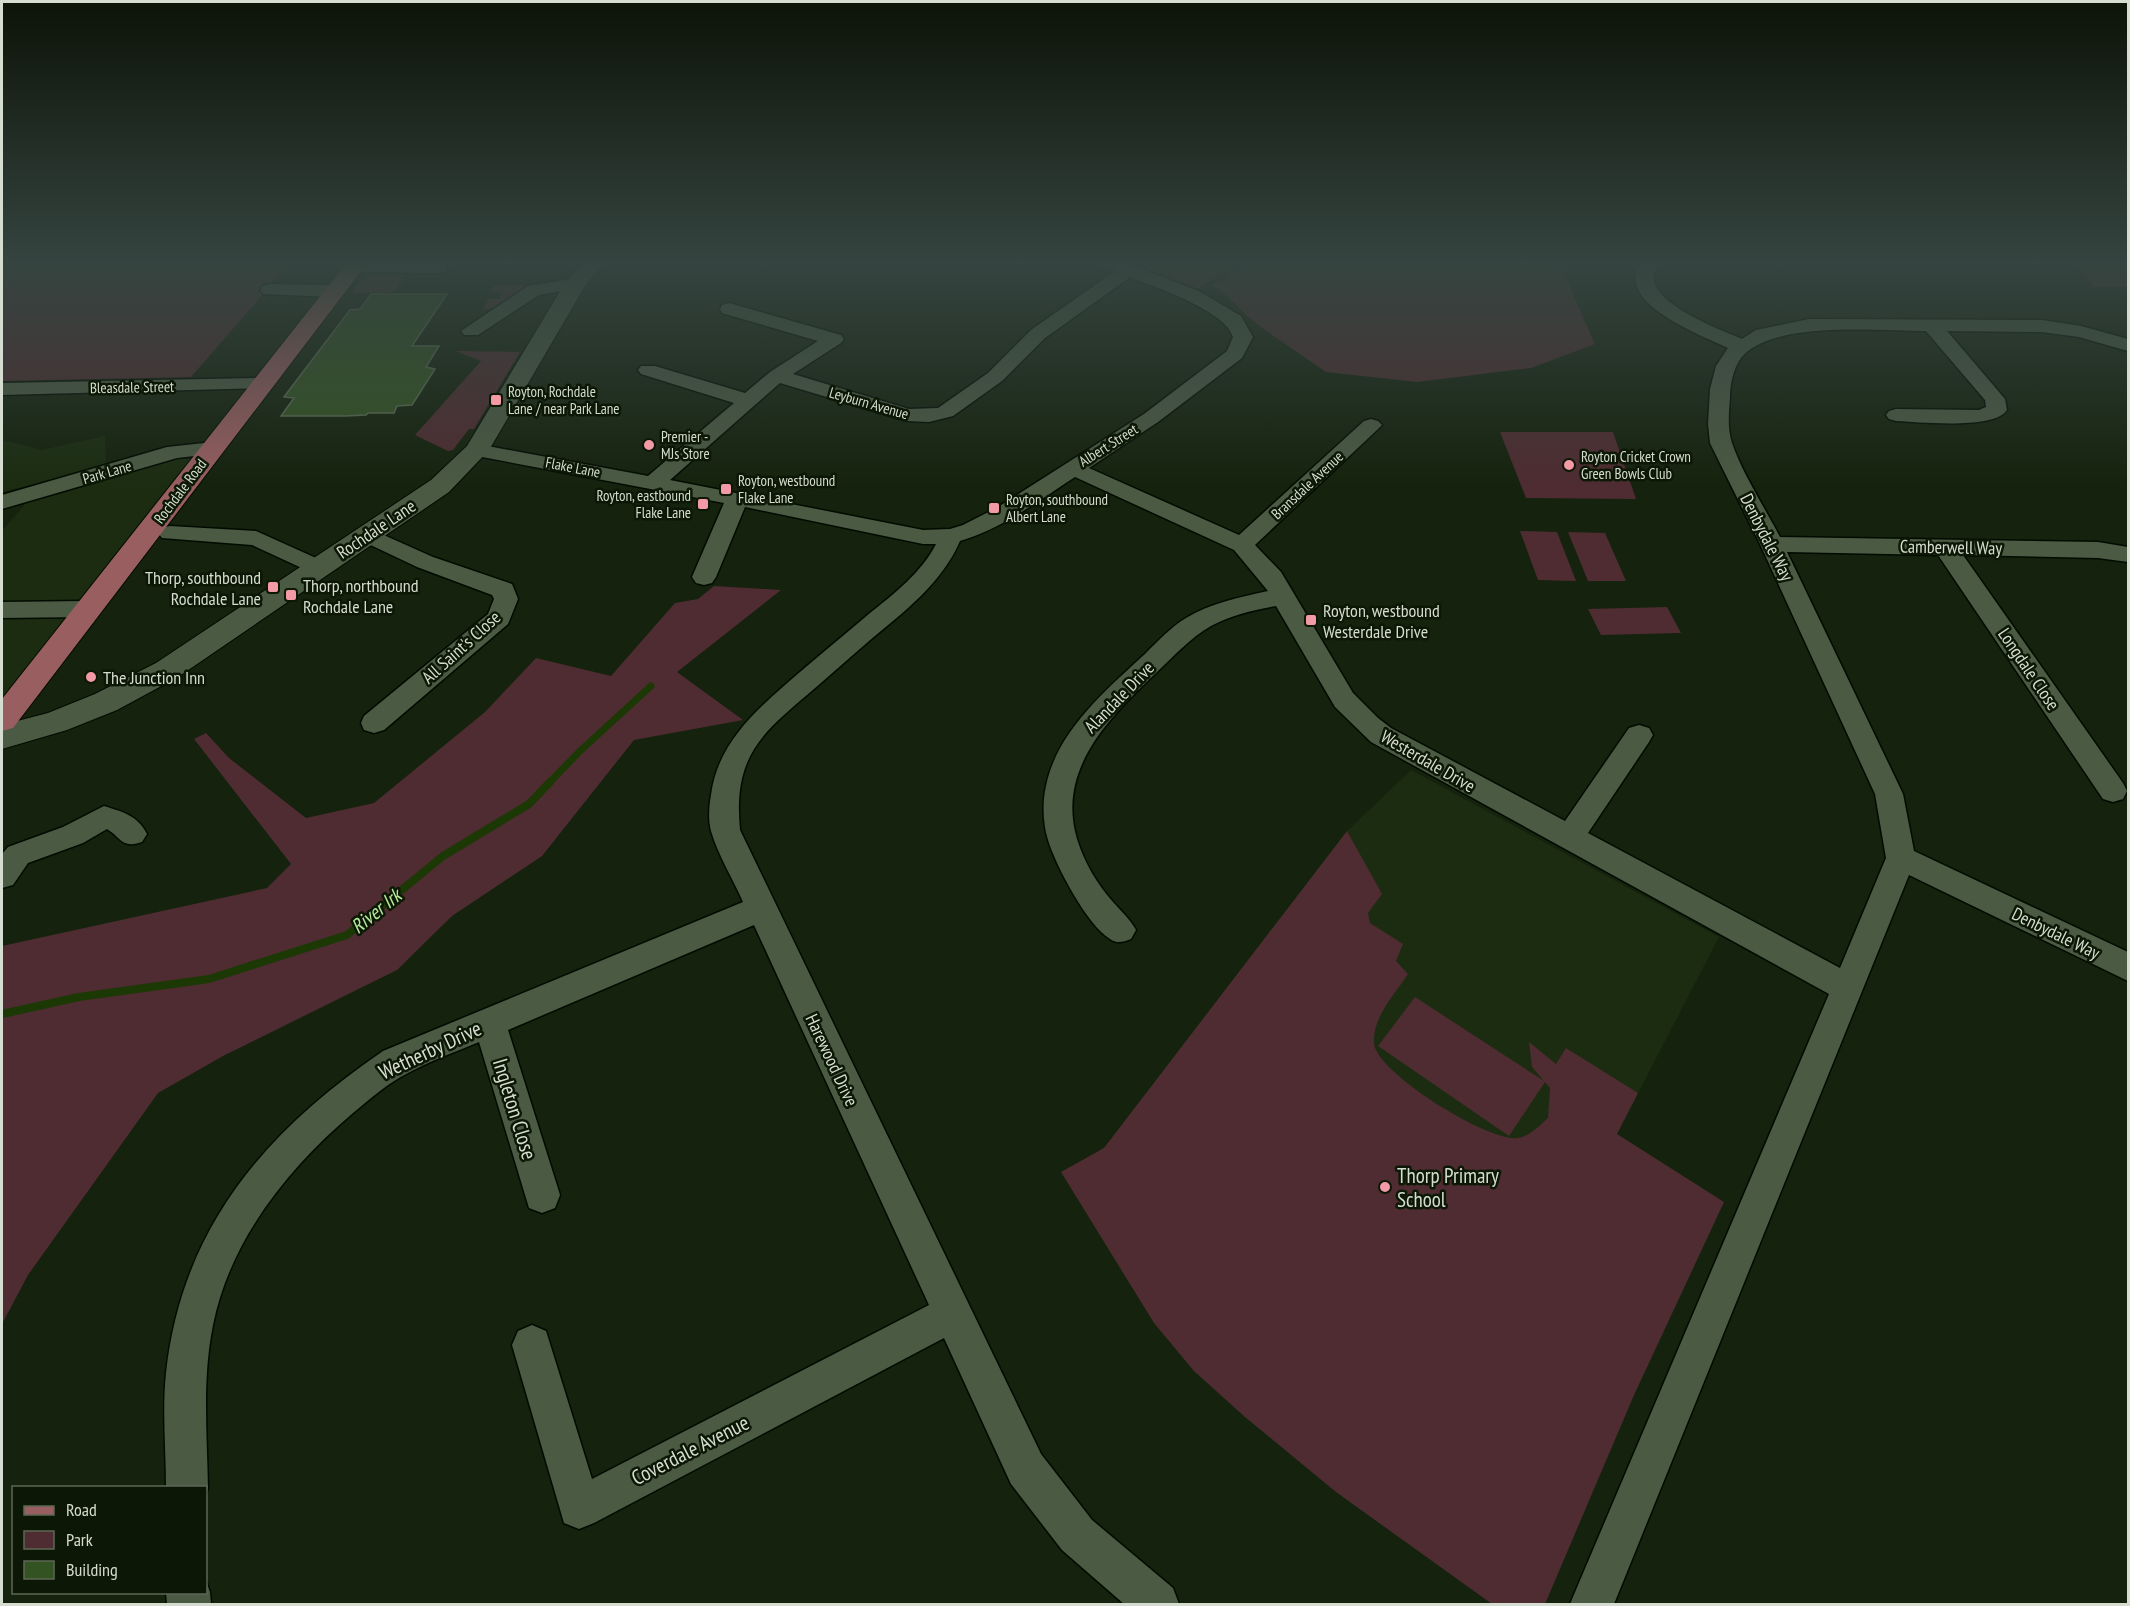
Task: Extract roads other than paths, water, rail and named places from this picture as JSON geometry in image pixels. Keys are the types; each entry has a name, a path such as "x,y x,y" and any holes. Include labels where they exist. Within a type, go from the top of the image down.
{"main road":[{"name":"Rochdale Road","path":"2,720 299,337"}],"street":[{"name":"Rochdale Lane","path":"2,737 66,718 106,702 167,670 441,486 477,450 544,337"},
{"path":"654,482 746,400 777,376 834,339 827,337"},
{"name":"Leyburn Avenue","path":"777,376 907,415 926,417 951,410 995,377 1035,337"},
{"name":"Albert Street","path":"951,536 990,522 1151,418 1226,363 1241,345 1241,337"},
{"path":"1723,337 1741,346 1758,337"},
{"path":"1896,415 1982,416 1997,410 1995,399 1941,337"},
{"path":"2099,337 2128,345"},
{"name":"Denbydale Way","path":"1741,346 1726,366 1720,389 1718,424 1721,443 1772,544 1888,794 1901,858 2128,968"},
{"path":"648,370 746,400"},
{"name":"Bleasdale Street","path":"2,388 262,384"},
{"name":"Bransdale Avenue","path":"1242,545 1371,425"},
{"name":"Park Lane","path":"2,502 175,452 213,448"},
{"name":"Flake Lane","path":"477,450 654,482 923,537 951,536"},
{"name":"Westerdale Drive","path":"1072,468 1242,545 1272,578 1344,700 1368,725 1394,744 1848,988"},
{"path":"2,520 24,495"},
{"path":"704,577 737,499"},
{"path":"170,533 256,538 319,568"},
{"name":"All Saint's Close","path":"368,535 425,562 493,584 503,590 507,599 500,618 374,723"},
{"name":"Harewood Drive","path":"951,536 945,552 926,579 774,709 749,734 726,780 723,796 725,830 1026,1469 1077,1535 1156,1605"},
{"name":"Camberwell Way","path":"1772,544 2098,550 2128,554"},
{"name":"Longdale Close","path":"1945,547 2113,791"},
{"name":"Alandale Drive","path":"1120,930 1083,889 1063,844 1059,821 1059,798 1063,776 1071,756 1096,719 1194,623 1224,609 1283,596"},
{"path":"2,610 86,609"},
{"path":"1569,838 1639,735"},
{"path":"2,876 18,855 73,835 104,817 120,822 132,834"},
{"path":"1592,1605 1901,858"},
{"name":"Wetherby Drive","path":"187,1486 186,1374 190,1337 199,1300 229,1230 273,1165 299,1136 361,1084 395,1062 761,908"},
{"name":"Ingleton Close","path":"489,1022 542,1195"},
{"name":"Coverdale Avenue","path":"532,1344 579,1508 951,1314"}],"waterway":[{"name":"River Irk","path":"549,783 580,751 651,686"},
{"name":"River Irk","path":"2,1014 79,997 209,979 347,935 443,856 529,804 550,782"}],"place":[{"name":"Royton, Rochdale Lane / near Park Lane","path":"496,400"},
{"name":"Premier - MJs Store","path":"649,445"},
{"name":"Royton Cricket Crown Green Bowls Club","path":"1569,465"},
{"name":"Royton, westbound Flake Lane","path":"726,489"},
{"name":"Royton, eastbound Flake Lane","path":"703,504"},
{"name":"Royton, southbound Albert Lane","path":"994,508"},
{"name":"Thorp, southbound Rochdale Lane","path":"273,587"},
{"name":"Thorp, northbound Rochdale Lane","path":"291,595"},
{"name":"Royton, westbound Westerdale Drive","path":"1311,620"},
{"name":"The Junction Inn","path":"91,677"},
{"name":"Thorp Primary School","path":"1385,1187"}]}
